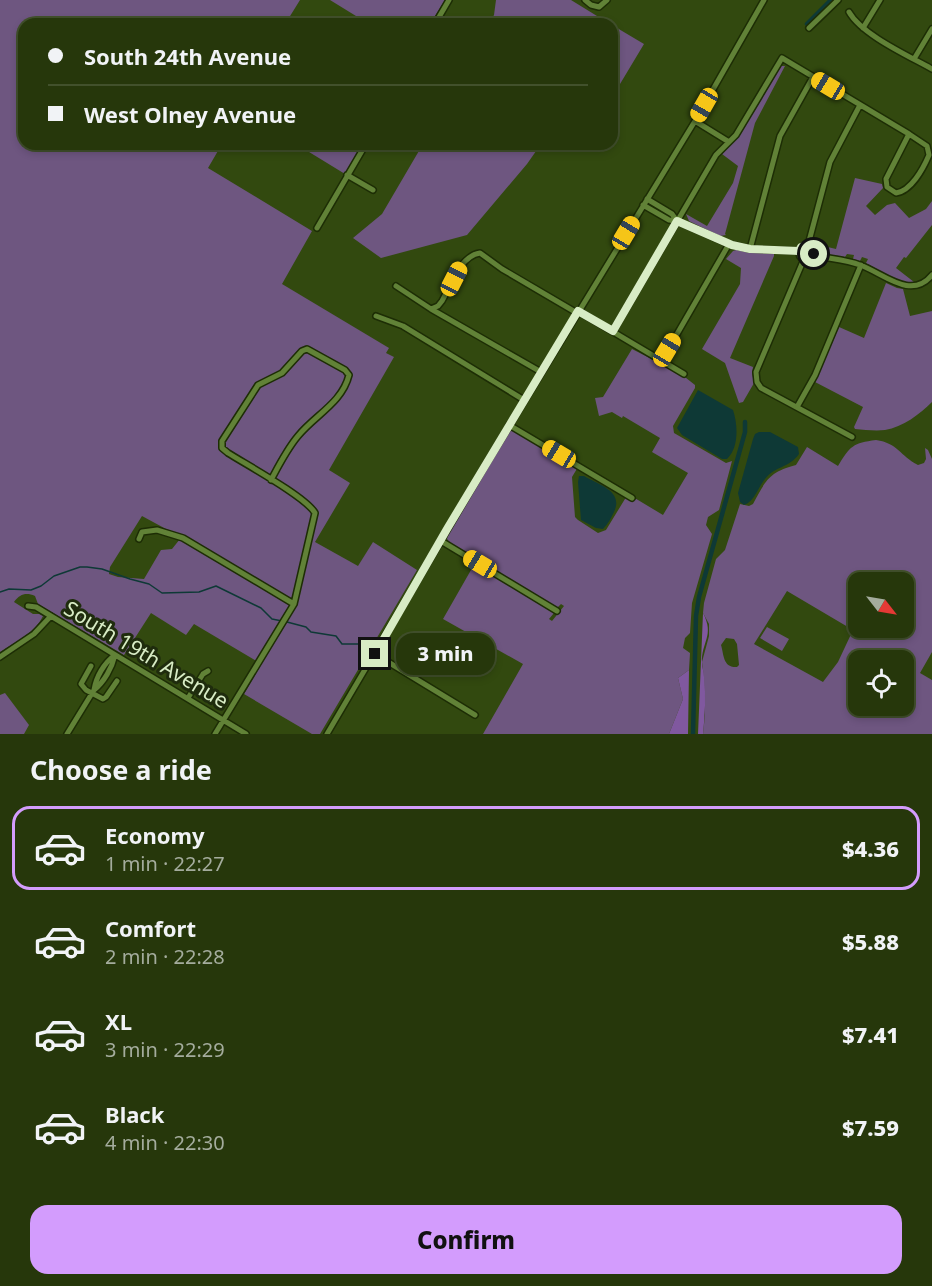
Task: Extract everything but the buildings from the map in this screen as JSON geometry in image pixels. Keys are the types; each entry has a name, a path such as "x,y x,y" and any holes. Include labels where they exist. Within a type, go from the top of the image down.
{"street":[{"path":"438,18 449,0"},
{"path":"585,0 599,7 607,0"},
{"path":"327,734 509,424 695,121 764,0"},
{"path":"809,28 838,0"},
{"path":"863,28 880,0"},
{"path":"849,12 863,28 932,69"},
{"path":"914,59 932,29"},
{"path":"613,331 716,155 736,135 782,58 813,76 860,105 909,134 925,144 929,150 928,158 907,189 898,193 887,187 885,179 909,134"},
{"path":"750,249 780,136 813,76"},
{"path":"808,245 830,162 860,105"},
{"path":"695,121 729,142"},
{"path":"317,228 362,150"},
{"path":"347,175 373,190"},
{"path":"647,199 669,220 677,221 729,244 750,249 799,251 808,245"},
{"path":"643,205 663,213"},
{"path":"662,360 729,244"},
{"path":"804,259 808,260 813,255 813,249 808,245"},
{"path":"799,251 804,259"},
{"path":"432,309 438,306 468,256 480,254 684,374"},
{"path":"813,255 861,265 897,284 908,287 916,286 928,280 932,275"},
{"path":"804,259 756,372 757,382 761,388 852,437"},
{"path":"797,407 815,375 861,265"},
{"path":"396,286 541,372"},
{"path":"376,315 403,326 524,400"},
{"path":"215,734 294,604 315,513 311,506 305,502 271,480 222,448 222,441 258,385 282,373 302,351 307,349 345,370 349,375 336,400 299,435 271,480"},
{"path":"509,424 632,498"},
{"path":"139,539 142,532 147,530 157,530 183,538 294,604"},
{"path":"441,541 557,611"},
{"name":"South 19th Avenue","path":"28,606 36,607 246,734"},
{"path":"0,657 34,634 51,616"},
{"path":"375,654 475,715"},
{"path":"67,734 93,692 95,682 108,660 115,655"},
{"path":"91,666 81,684 103,699 117,681"},
{"path":"188,698 203,674 208,671"}],"shaded area":[{"path":"0,0 300,0 289,18 18,18 18,150 218,150 208,168 312,231 282,284 389,348 386,353 394,357 329,470 350,483 315,542 358,566 373,542 417,570 320,734 312,734 244,694 297,602 183,535 142,516 110,567 109,574 144,579 161,550 172,549 180,539 291,605 258,662 194,624 186,635 151,613 124,655 38,604 35,596 29,594 19,597 14,602 33,614 43,616 30,632 0,652"},
{"path":"330,0 445,0 434,18 359,18"},
{"path":"496,0 571,0 600,18 492,18"},
{"path":"618,29 644,44 618,85"},
{"path":"781,66 785,66 755,123 726,235 720,236 689,221 686,214 707,226 733,183 738,166 722,154 739,136"},
{"path":"306,150 359,150 345,174"},
{"path":"419,150 537,150 467,235 381,258 353,238 382,214"},
{"path":"855,178 882,184 883,188 866,206 875,215 887,205 895,203 909,218 926,209 932,201 932,225 896,268 914,282 889,277 866,263 868,259 862,257 860,261 853,259 854,255 847,254 845,257 825,254 816,248 815,244 836,249"},
{"path":"736,250 774,254 730,358 753,367 754,383 743,402 739,403 725,363 702,349 740,284 741,268 726,259"},
{"path":"886,283 903,289 910,316 932,311 932,402 898,426 885,430 855,429 863,407 815,382 839,327 864,338"},
{"path":"632,349 681,374 695,385 673,426 674,433 726,463 732,461 719,510 708,517 706,525 712,534 692,603 690,633 685,638 683,648 690,653 689,670 678,678 683,699 669,734 483,734 523,664 443,619 475,563 554,613 549,619 552,621 564,606 561,604 557,608 452,545 447,539 448,533 510,430 517,430 578,467 572,477 575,517 598,533 606,530 628,494 663,515 688,473 652,452 660,438 612,412 599,416 595,398 603,397"},
{"path":"876,440 889,444 918,465 924,463 926,459 925,448 932,459 932,652 920,673 932,680 932,734 703,734 705,715 702,662 709,636 709,624 703,613 704,603 716,559 725,550 740,504 749,506 753,504 769,478 796,465 807,447 838,466 857,444","holes":["726,638 734,639 737,644 739,665 737,667 729,665 724,657 721,645"]},
{"path":"703,613 708,628 702,656 705,713 703,734 698,734"},
{"path":"767,627 789,639 782,651 760,638"},
{"path":"689,670 688,734 669,734 683,699 678,678"},
{"path":"5,693 29,725 24,734 0,734 0,695"}],"water":[{"path":"698,390 733,410 736,436 734,449 727,459 722,459 682,435 677,428"},
{"path":"759,432 770,432 798,447 799,454 791,462 769,475 754,497 744,505 740,502 738,493 753,439"},
{"path":"579,476 584,476 603,486 616,499 614,512 603,529 581,520"}],"waterway":[{"path":"807,24 831,0"},
{"path":"693,734 696,616 699,597 745,432 745,422"},
{"path":"0,592 9,589 31,590 54,576 80,567 87,567 102,569 149,584 162,593 199,592 216,586 261,608 272,619 282,621"},
{"path":"287,622 306,627 311,632 336,636 342,644 372,644"}],"route":[{"path":"375,654 578,311 613,331 677,221 729,244 750,249 799,251 801,247 807,245 813,249 814,254"}]}
